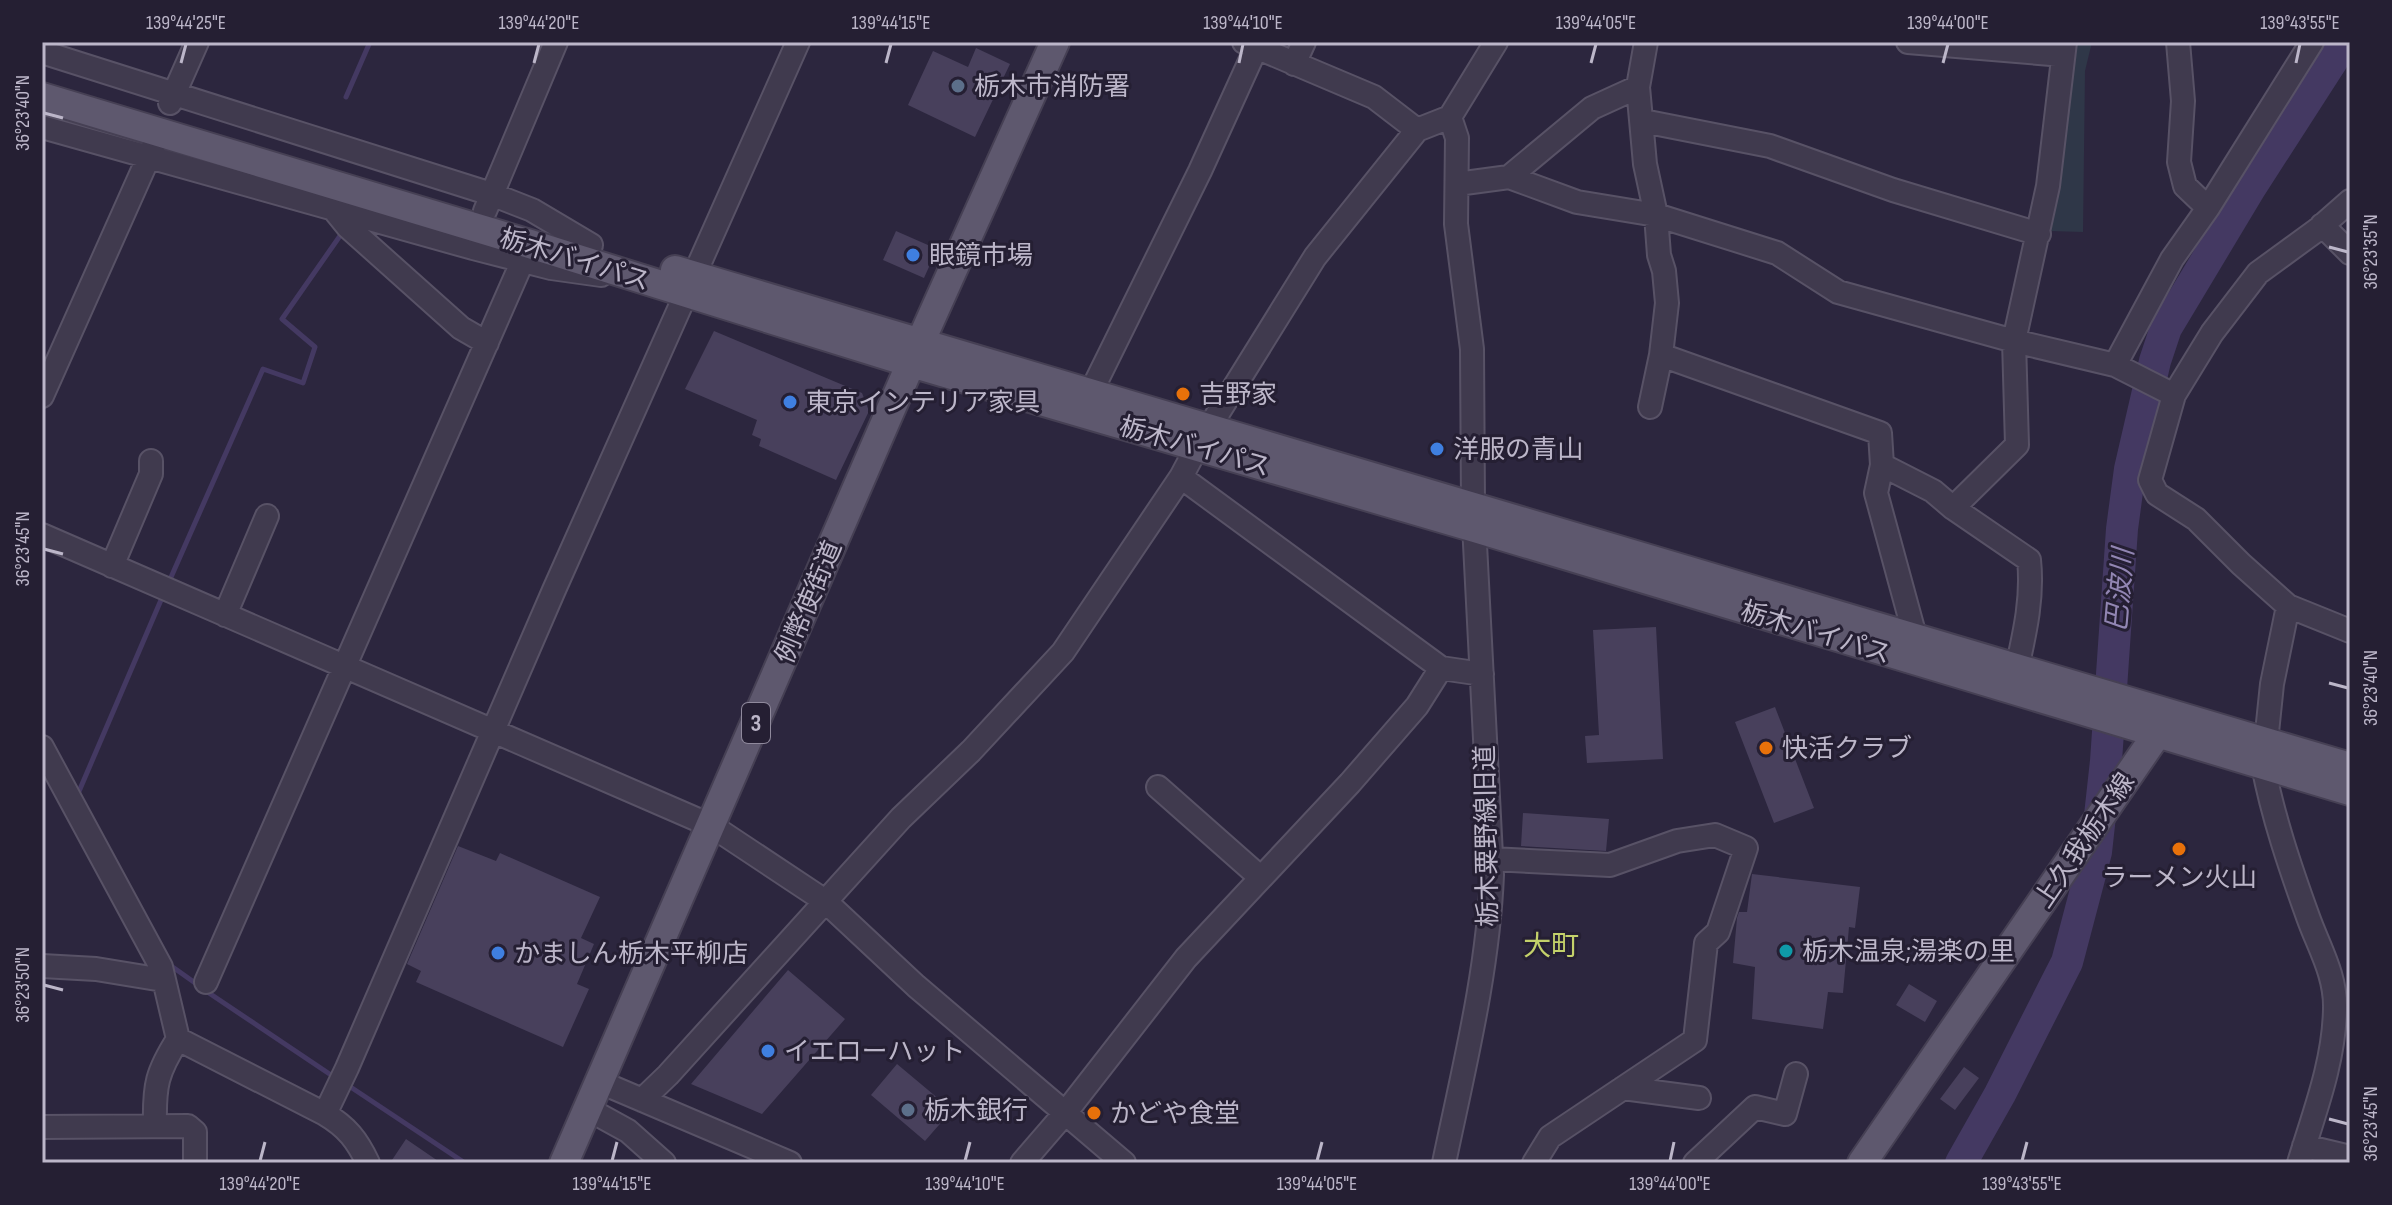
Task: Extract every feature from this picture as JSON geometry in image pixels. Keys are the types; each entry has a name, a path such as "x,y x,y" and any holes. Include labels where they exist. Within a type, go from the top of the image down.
{"main road":[{"name":"例幣使街道","path":"564,1163 916,352 1055,42"},
{"name":"栃木バイパス","path":"42,79 488,203 691,285 2150,720 2265,753 2350,767"},
{"name":"栃木バイパス","path":"42,97 527,252 630,276 691,285"},
{"name":"栃木バイパス","path":"916,352 1091,392 1203,437"},
{"name":"栃木バイパス","path":"1474,517 2017,668 2087,701"},
{"name":"上久我栃木線","path":"1862,1163 2117,792 2150,720"},
{"name":"栃木バイパス","path":"2265,753 2350,791"}],"street":[{"path":"172,99 197,42"},
{"path":"42,52 172,99 402,166 488,203 556,42"},
{"path":"325,1114 798,42"},
{"path":"1294,64 1304,42"},
{"path":"642,1100 901,818 971,751 1063,652 1181,477 1315,257 1417,130 1450,117 1496,42"},
{"path":"1646,42 1638,87 1645,164 1656,215 1667,303 1661,355 1650,407"},
{"path":"1908,42 2064,49 2048,186 2014,341 2017,445 1953,508"},
{"path":"2178,42 2183,101 2179,162 2185,186 2208,208"},
{"path":"2119,368 2172,259 2208,208 2312,42"},
{"path":"1091,392 1200,171 1250,45 1374,97 1417,130"},
{"path":"1509,177 1592,108 1638,87"},
{"name":"栃木粟野線旧道","path":"1444,1163 1490,926 1491,859 1474,517 1472,349 1456,224 1457,138 1450,117"},
{"path":"1643,121 1770,146 1893,190 2039,234"},
{"path":"42,127 153,149 334,209 527,252 206,982"},
{"path":"42,396 153,149"},
{"path":"1457,184 1509,177 1577,202 1656,215 1686,227 1777,253 1838,292 2119,368 2167,391"},
{"path":"2350,201 2258,273 2167,391 2150,480 2157,494 2196,519 2288,606 2350,631"},
{"path":"334,209 348,227 453,321 487,343"},
{"path":"2322,225 2350,253"},
{"path":"1661,355 1880,433 1882,465 1876,493 1916,640"},
{"path":"112,566 151,474 151,461"},
{"path":"1882,465 1933,491 2029,560 2028,619 2017,668"},
{"path":"1181,477 1441,668 1482,674"},
{"path":"225,615 267,516"},
{"path":"42,535 712,826 825,901 916,986 1124,1163"},
{"path":"2288,606 2272,684 2265,753 2268,792 2309,921 2343,1007 2301,1155 2350,1157"},
{"path":"1022,1163 1066,1112 1186,958 1417,706 1441,668"},
{"path":"42,747 161,967 178,1039 159,1069 154,1097 155,1125"},
{"path":"1158,787 1261,878"},
{"path":"1491,859 1610,865 1677,841 1715,835 1746,848 1718,932 1706,943 1695,1040 1550,1137 1534,1163"},
{"path":"42,966 96,969 163,980"},
{"path":"178,1039 340,1123 355,1136 368,1163"},
{"path":"1695,1163 1755,1107 1785,1114 1796,1074"},
{"path":"600,1082 790,1163"},
{"path":"1623,1088 1699,1098"},
{"path":"588,1109 628,1131 664,1163"},
{"path":"42,1127 188,1126 195,1132 195,1163"}],"shaded area":[{"path":"2071,42 2092,42 2085,71 2083,232 2050,231"}],"building":[{"name":"栃木市消防署","path":"976,48 1010,64 975,137 908,105 933,51 968,67"},
{"path":"896,231 937,249 924,278 883,260"},
{"name":"東京インテリア家具","path":"714,331 862,393 869,411 836,480 759,446 761,439 752,435 757,420 685,389"},
{"path":"1656,627 1663,759 1587,763 1585,736 1599,735 1593,630"},
{"path":"1775,707 1814,808 1774,823 1735,722"},
{"path":"1523,813 1609,819 1606,851 1521,846"},
{"name":"かましん栃木平柳店","path":"458,846 496,861 500,853 600,897 581,938 594,944 577,984 589,989 563,1047 416,982 421,971 407,964"},
{"name":"栃木温泉;湯楽の里","path":"1752,874 1860,887 1855,928 1849,927 1843,993 1828,992 1823,1029 1752,1019 1755,967 1733,963 1737,918 1739,912 1747,912"},
{"name":"イエローハット","path":"788,970 845,1019 762,1114 691,1084"},
{"path":"1909,984 1937,1001 1925,1022 1896,1005"},
{"path":"897,1064 952,1110 925,1141 871,1095"},
{"path":"1964,1067 1979,1078 1955,1110 1940,1099"},
{"path":"406,1139 441,1163 390,1163"}],"waterway":[{"path":"346,97 370,42"},
{"name":"巴波川","path":"1961,1163 2067,962 2096,852 2106,761 2122,529 2130,469 2155,361 2166,328 2250,188 2344,42"},
{"path":"168,584 263,369 303,383 315,347 282,319 342,233"},
{"path":"77,796 164,593"},
{"path":"167,963 198,985"},
{"path":"206,991 337,1079"},
{"path":"346,1084 465,1163"}],"place":[{"name":"栃木市消防署","path":"958,86"},
{"name":"眼鏡市場","path":"913,255"},
{"name":"吉野家","path":"1183,394"},
{"name":"東京インテリア家具","path":"790,402"},
{"name":"洋服の青山","path":"1437,449"},
{"name":"快活クラブ","path":"1766,748"},
{"name":"ラーメン火山","path":"2179,849"},
{"name":"栃木温泉;湯楽の里","path":"1786,951"},
{"name":"かましん栃木平柳店","path":"498,953"},
{"name":"イエローハット","path":"768,1051"},
{"name":"栃木銀行","path":"908,1110"},
{"name":"かどや食堂","path":"1094,1113"}],"district":[{"name":"大町","path":"1551,945"}]}
